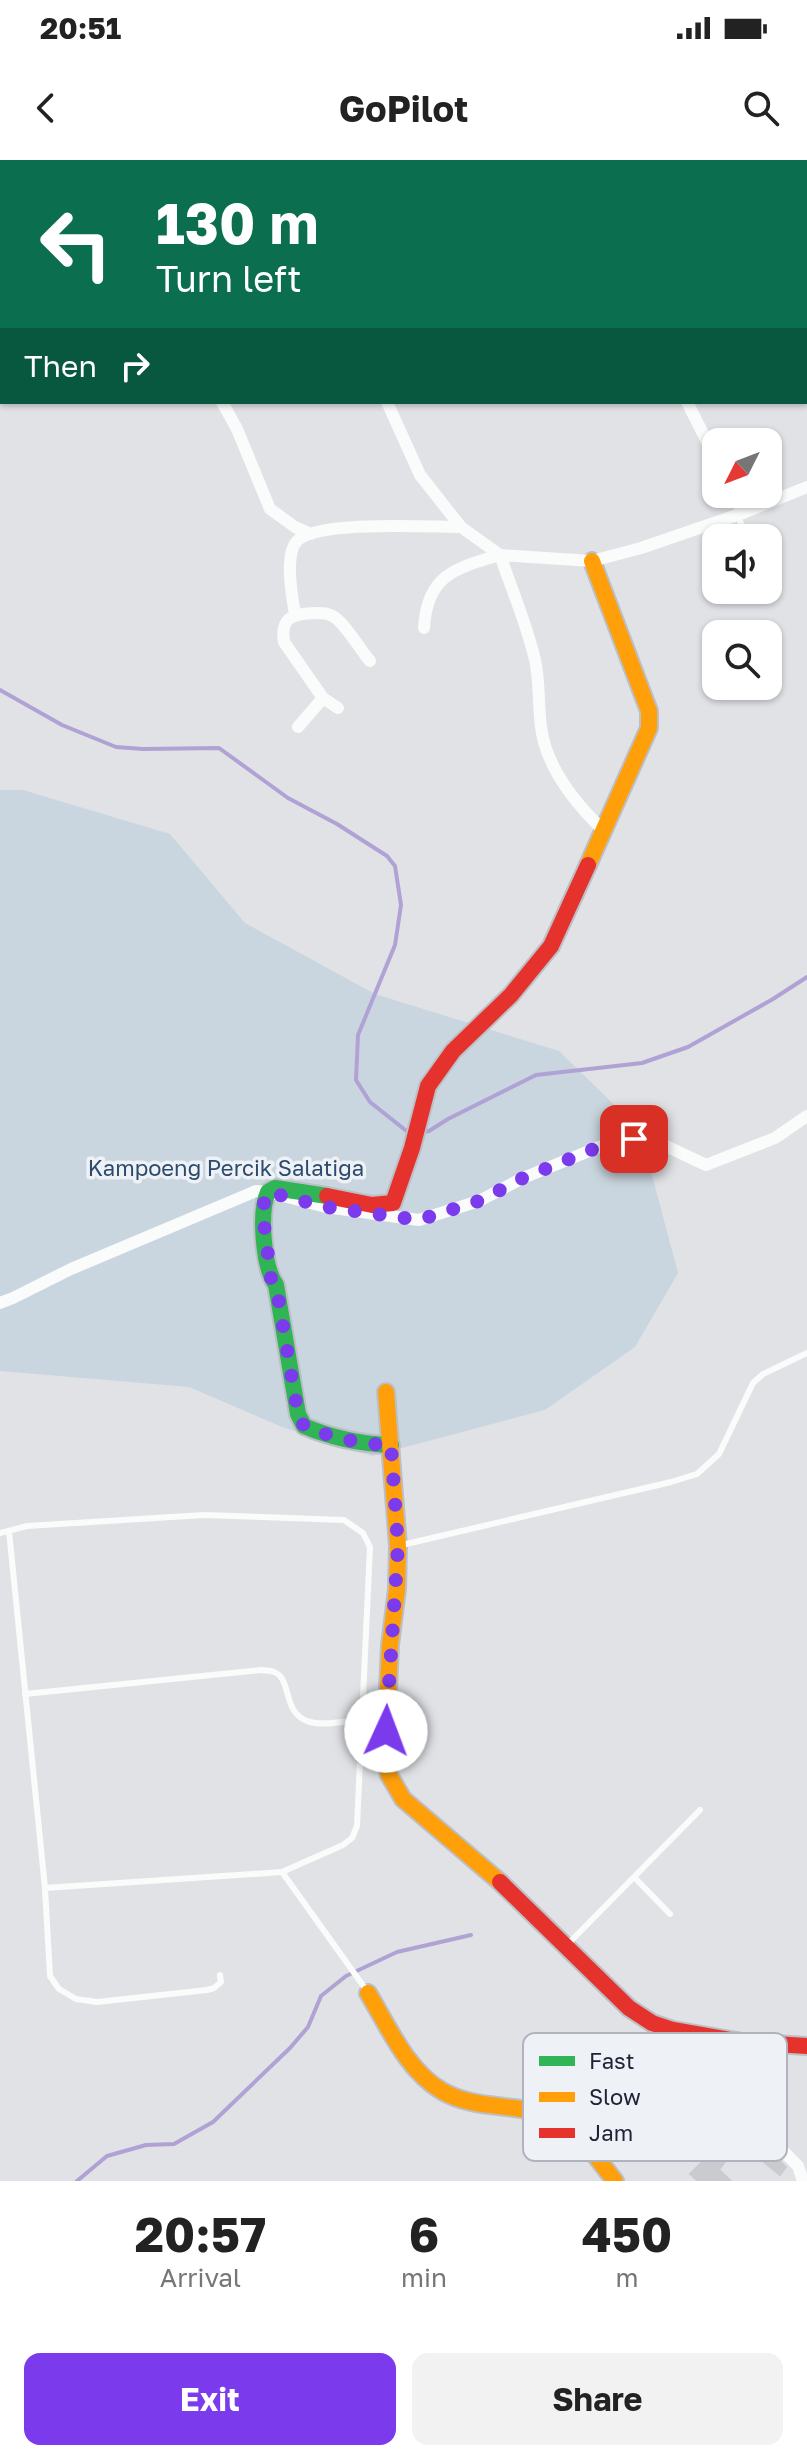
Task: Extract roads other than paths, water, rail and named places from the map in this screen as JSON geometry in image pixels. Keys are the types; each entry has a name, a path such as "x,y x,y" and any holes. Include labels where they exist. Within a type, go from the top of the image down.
{"street":[{"path":"223,404 237,429 270,509 311,534"},
{"path":"388,404 420,475 461,527 500,555 535,658 541,729 547,752 564,784 603,830"},
{"path":"688,404 702,431"},
{"path":"424,628 426,603 439,583 458,569 500,555 592,561 641,548 740,514 807,487"},
{"path":"738,508 740,514"},
{"path":"295,614 290,586 292,552 297,540 341,527 461,527"},
{"path":"391,1445 356,1442 304,1426 298,1414 276,1285 271,1278 262,1209 268,1192 280,1187 372,1205 393,1203 412,1148 428,1086 453,1051 511,995 551,946 649,728 649,711 592,561"},
{"path":"338,708 323,698 284,642 286,624 295,614 327,613 336,617 370,661"},
{"path":"298,727 323,698"},
{"path":"0,1303 71,1269 256,1191 326,1207 419,1220 479,1201 523,1178 616,1140 651,1139 706,1165 775,1138 807,1116"},
{"path":"386,1392 398,1546 385,1759 389,1775 403,1799 508,1889 629,2008 652,2023 692,2033"},
{"path":"368,1993 428,2081 443,2092 464,2099 523,2111"},
{"path":"787,2044 807,2046"},
{"path":"787,2155 798,2166 803,2181"},
{"path":"598,2161 615,2181"}],"lane":[{"path":"740,514 743,524"},
{"path":"398,1546 697,1474 719,1454 753,1383 763,1374 807,1353"},
{"path":"0,1533 27,1526 204,1515 344,1520 363,1533 370,1547 357,1826 352,1838 328,1853 282,1872 45,1888"},
{"path":"9,1531 45,1888 50,1976 59,1989 76,1999 97,2002 207,1990 221,1982 220,1975"},
{"path":"25,1694 261,1670 274,1672 282,1678 289,1705 299,1717 312,1723 362,1720"},
{"path":"566,1946 700,1810"},
{"path":"282,1872 368,1993"},
{"path":"634,1877 670,1914"}],"waterway":[{"path":"0,690 62,725 116,747 219,748 288,798 387,856 395,866 401,905 395,945 358,1035 356,1080 370,1102 409,1133"},
{"path":"422,1132 536,1075 642,1063 688,1047 807,977"},
{"path":"77,2181 107,2156 146,2145 174,2144 213,2122 290,2048 308,2027 321,1996 346,1976 397,1952 471,1935"}],"park label":[{"name":"Kampoeng Percik Salatiga","path":"226,1167"}]}
